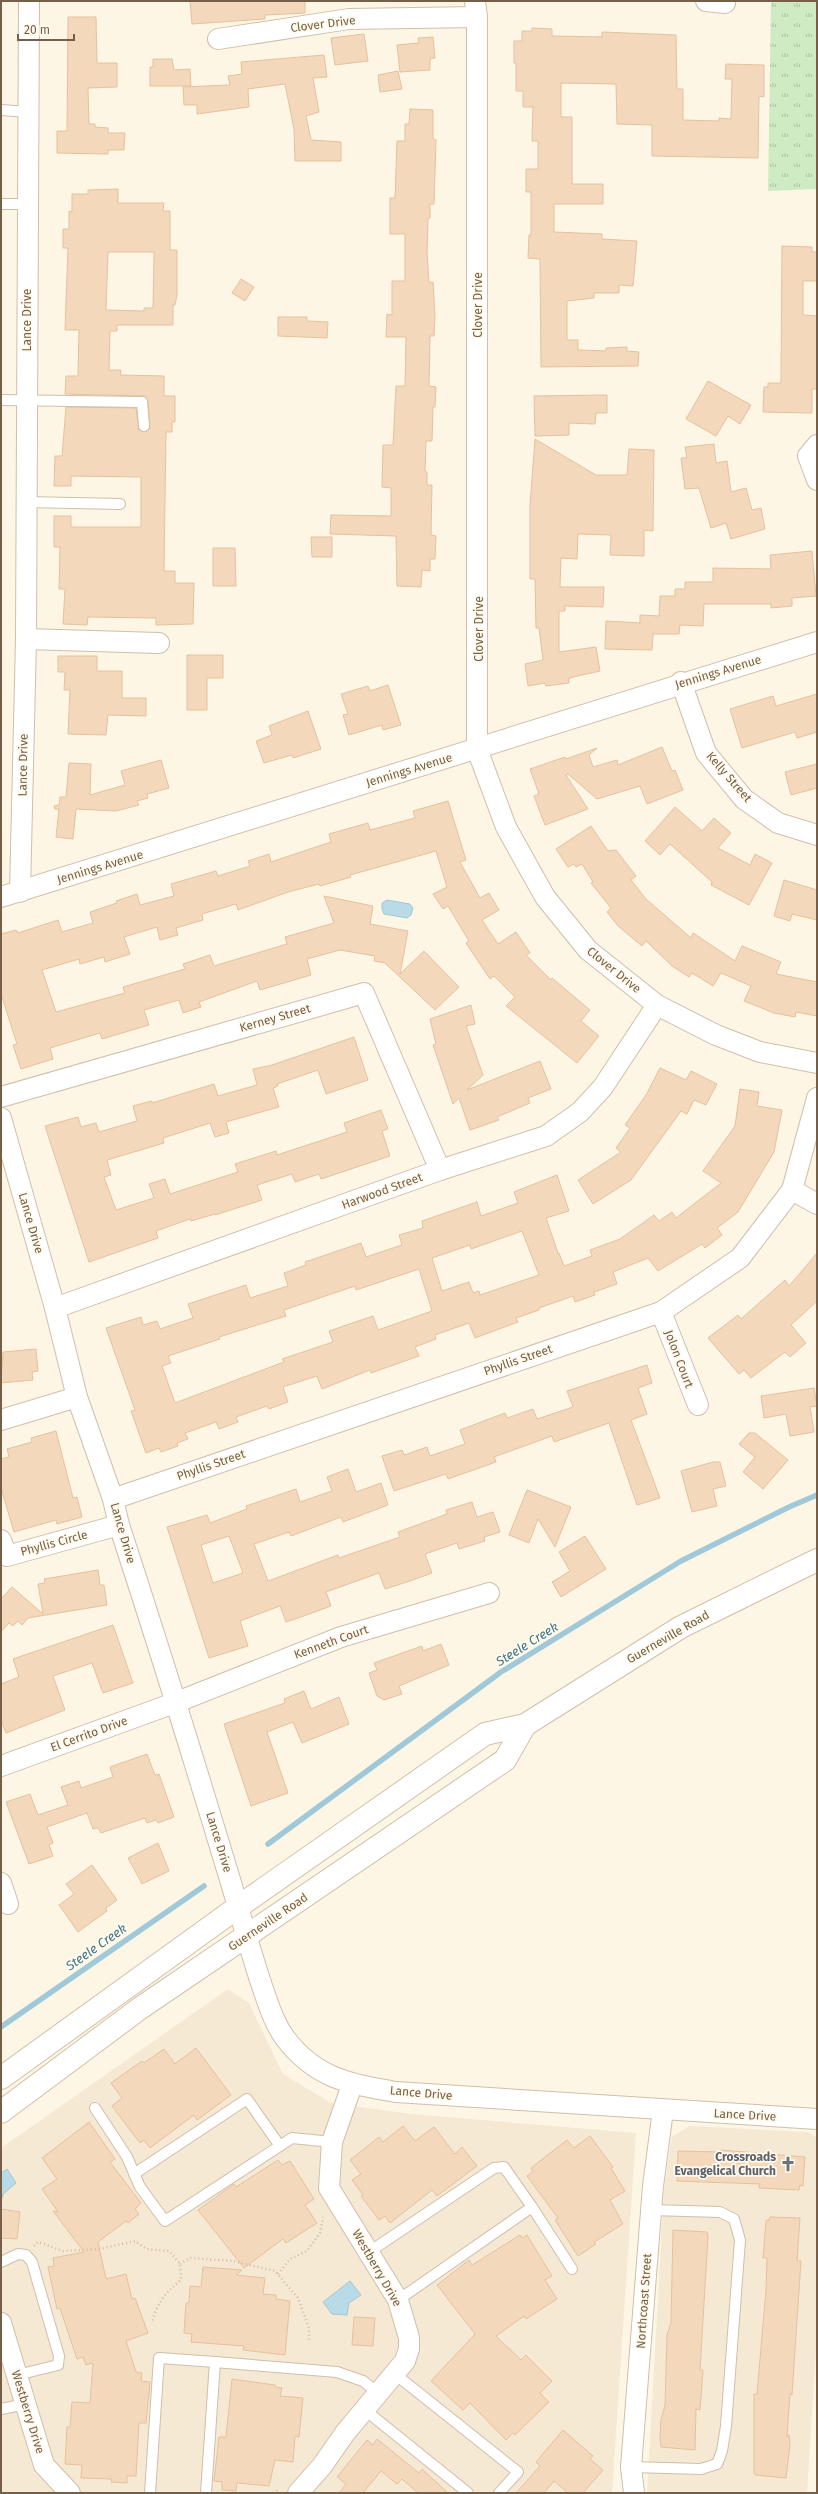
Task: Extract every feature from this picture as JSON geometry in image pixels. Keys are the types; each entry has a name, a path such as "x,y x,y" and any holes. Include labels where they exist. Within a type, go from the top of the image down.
{"main road":[{"name":"Guerneville Road","path":"1,2078 238,1907 485,1734 525,1725 681,1627 817,1560"},
{"name":"Guerneville Road","path":"1,2112 139,2009 246,1938 505,1760 525,1725"}],"street":[{"name":"Lance Drive","path":"10,894 26,639 29,1"},
{"name":"Clover Drive","path":"218,39 349,19 476,9 477,749 506,827 545,897 588,950 657,1005 716,1035 760,1052 817,1063"},
{"path":"817,445 808,456 817,480"},
{"path":"26,639 159,643"},
{"name":"Jennings Avenue","path":"10,894 477,749 681,682 817,642"},
{"name":"Kelly Street","path":"681,682 706,753 744,799 778,823 817,835"},
{"name":"Kerney Street","path":"1,1097 364,993 440,1170"},
{"name":"Harwood Street","path":"56,1308 440,1170 546,1136 580,1112 603,1087 657,1005"},
{"name":"Phyllis Street","path":"113,1499 661,1312 740,1258 792,1190 817,1098"},
{"name":"Lance Drive","path":"1,1118 56,1308 77,1397 113,1499 118,1525 177,1702 246,1938 275,2022 285,2038 312,2064 328,2075 352,2085 396,2092 817,2119"},
{"path":"792,1190 817,1204"},
{"name":"Jolon Court","path":"661,1312 698,1406"},
{"path":"1,1420 77,1397"},
{"name":"Phyllis Circle","path":"1,1540 7,1556 118,1525"},
{"name":"Kenneth Court","path":"177,1702 341,1637 489,1593"},
{"name":"El Cerrito Drive","path":"1,1766 177,1702"},
{"path":"1,1883 8,1904"},
{"name":"Westberry Drive","path":"298,2493 396,2374 405,2361 409,2349 409,2338 398,2300 329,2188 332,2142 352,2085"},
{"name":"Northcoast Street","path":"634,2493 631,2467 651,2210 663,2110"},
{"name":"Westberry Drive","path":"1,2323 5,2346 26,2404 44,2464 70,2493"}],"lane":[{"path":"1,110 29,112"},
{"path":"1,204 28,204"},
{"path":"1,400 27,399 142,402 144,426"},
{"path":"26,502 120,504"},
{"path":"134,2174 247,2099 280,2146"},
{"path":"95,2108 127,2157 140,2187 165,2221 292,2138 332,2142"},
{"path":"369,2252 494,2168 504,2166 572,2269"},
{"path":"398,2300 532,2207"},
{"path":"631,2467 701,2469 717,2464 722,2451 726,2426 740,2240 734,2219 720,2212 651,2210"},
{"path":"1,2262 18,2254 26,2255 32,2262 59,2356 58,2365 16,2375"},
{"path":"150,2493 159,2358 337,2372 363,2381 379,2394"},
{"path":"206,2493 215,2362"},
{"path":"396,2374 518,2472 499,2493"},
{"path":"1,2409 26,2404"},
{"path":"365,2410 468,2493"}],"path":[{"path":"26,2255 38,2242 63,2251 100,2249 135,2241 147,2249 169,2251 180,2264 181,2280 166,2293 156,2306 152,2324"},
{"path":"180,2264 190,2258 233,2261 275,2271 298,2298 309,2328 309,2341"}],"shaded area":[{"path":"228,1989 249,2003 283,2074 331,2103 412,2114 636,2133 612,2493 1,2493 1,2148"},
{"path":"689,2126 808,2132 817,2138 817,2335 807,2493 647,2493 664,2190 672,2137"}],"green space":[{"path":"771,1 817,1 817,189 768,191"}],"water":[{"path":"387,900 410,904 413,908 411,915 407,918 384,914 382,903"},
{"path":"7,2169 16,2183 3,2194 1,2202 1,2173"},
{"path":"350,2281 361,2295 349,2303 347,2315 332,2314 323,2302"}],"building":[{"path":"190,1 305,1 305,13 265,15 265,19 192,24"},
{"path":"68,17 96,17 97,63 117,63 117,87 88,88 89,124 95,124 95,127 108,128 108,133 125,133 124,150 108,150 108,154 57,153 57,131 67,131"},
{"path":"532,28 552,29 552,36 602,37 602,32 676,35 677,89 683,89 683,120 719,121 719,118 731,119 732,79 725,79 726,64 764,65 764,97 759,96 758,158 652,156 652,125 617,124 616,84 561,83 561,117 572,117 572,184 603,184 603,204 554,204 554,232 602,234 602,239 637,241 633,286 619,285 619,293 594,293 594,298 567,301 567,340 578,340 578,350 606,351 606,348 627,347 627,351 639,352 638,366 541,367 540,259 528,258 529,235 531,235 531,192 526,192 526,169 538,169 538,141 532,141 533,107 523,107 523,91 516,91 516,63 514,63 514,41 522,41 522,31 532,31"},
{"path":"364,34 368,61 335,65 331,38"},
{"path":"433,37 435,58 430,59 430,70 400,72 397,45 419,43 418,38"},
{"path":"324,55 327,77 313,78 319,112 306,116 311,140 341,142 341,161 295,161 294,129 285,84 248,89 249,107 197,114 197,105 184,105 183,87 230,85 228,76 242,74 241,62"},
{"path":"153,59 172,59 174,70 190,69 191,86 150,86 150,67 153,67"},
{"path":"398,71 402,89 380,92 378,75"},
{"path":"410,109 433,110 433,139 436,140 434,204 430,204 427,252 429,283 433,282 435,316 434,336 430,336 429,386 436,387 435,407 433,407 432,441 426,441 425,471 427,472 427,485 432,485 431,535 436,536 435,559 430,559 430,571 422,570 421,587 397,586 396,536 330,534 331,515 391,516 391,488 382,487 383,445 393,445 396,386 405,386 406,337 386,337 387,314 392,315 392,281 405,281 405,234 390,234 390,198 395,198 397,141 405,141 405,124 409,124"},
{"path":"118,189 118,203 164,203 163,211 170,211 170,250 177,250 177,295 175,305 173,305 173,325 117,325 117,331 110,331 109,370 121,370 120,375 164,376 164,396 175,396 175,422 172,422 172,432 166,432 164,571 175,571 175,583 194,583 193,624 156,625 156,618 88,617 87,625 63,624 65,589 59,589 60,547 54,547 54,516 71,516 71,527 141,527 141,477 71,476 71,486 54,486 55,456 62,456 66,407 136,408 139,430 145,432 150,428 148,401 145,396 65,394 66,376 78,376 79,330 65,330 68,248 63,248 63,229 69,229 69,211 72,212 72,194 88,194 88,190","holes":["108,252 154,252 153,308 144,308 144,311 106,310"]},
{"path":"782,246 812,247 812,252 817,252 817,281 803,281 803,315 817,316 817,389 812,389 812,413 763,412 764,387 768,387 768,383 781,383"},
{"path":"241,279 254,287 245,301 232,293"},
{"path":"278,317 307,317 307,321 328,322 327,338 278,336"},
{"path":"708,381 751,405 740,424 728,416 716,436 686,419"},
{"path":"607,395 607,413 596,413 595,424 569,423 569,435 535,436 534,396"},
{"path":"535,439 596,475 627,475 629,449 654,450 653,531 644,530 644,556 610,555 611,535 578,534 577,559 561,558 560,587 604,587 603,607 565,606 565,611 559,611 559,652 596,647 600,671 569,678 569,683 546,686 545,683 528,686 525,664 543,660 539,628 536,628 535,579 530,579 530,506"},
{"path":"714,444 716,463 727,461 731,492 746,488 752,510 761,508 765,529 731,539 726,523 711,528 699,488 685,489 681,458 687,458 685,447"},
{"path":"311,537 332,537 332,557 312,557"},
{"path":"213,548 235,548 236,586 213,586"},
{"path":"812,551 816,596 792,598 792,606 771,608 771,604 704,604 703,626 680,625 679,634 653,634 652,650 605,649 606,621 640,623 640,615 659,616 660,596 675,596 675,589 685,589 685,582 713,582 713,568 771,569 770,555"},
{"path":"187,655 223,655 223,678 207,678 207,710 187,710"},
{"path":"58,656 97,656 97,671 122,671 122,698 146,698 146,716 108,715 106,735 68,734 70,690 64,690 65,672 58,672"},
{"path":"388,685 401,725 383,730 382,725 349,735 343,715 348,714 341,694 368,686 370,691"},
{"path":"817,694 817,732 797,738 795,732 742,748 730,709 773,696 776,706"},
{"path":"308,711 321,749 293,758 292,755 264,763 256,741 272,735 269,726"},
{"path":"662,747 672,771 675,770 683,790 647,804 640,786 597,799 568,774 566,775 588,809 545,825 534,796 539,794 530,769 565,757 566,759 597,748 589,755 593,767 617,760 618,765"},
{"path":"161,760 169,788 147,794 148,798 137,801 139,805 116,811 76,809 73,839 56,837 59,809 55,809 54,806 59,805 60,797 66,797 69,763 91,764 90,795 125,785 121,771"},
{"path":"817,764 817,788 791,795 785,772"},
{"path":"448,801 466,860 460,862 480,898 489,893 499,910 482,920 498,944 516,932 530,953 526,955 551,980 552,978 590,1010 581,1021 599,1036 577,1063 506,1006 515,997 494,976 490,979 466,943 469,941 448,906 443,909 433,894 447,887 436,851 350,875 351,877 320,886 319,884 288,892 238,910 236,904 202,914 203,920 176,928 178,935 160,940 157,927 124,937 130,954 105,962 104,957 80,964 79,959 42,970 56,1012 125,993 123,987 185,969 183,964 210,955 214,966 287,944 285,937 334,923 324,896 373,906 370,924 408,931 400,974 424,951 459,987 435,1010 385,963 374,961 375,956 340,950 307,959 311,975 260,990 257,981 199,1002 201,1007 183,1013 179,1000 144,1010 149,1025 102,1039 100,1033 50,1048 53,1059 21,1069 13,1045 17,1044 1,994 1,934 16,930 18,933 58,920 62,932 93,923 90,912 117,903 116,901 137,894 140,905 174,896 171,884 216,871 218,876 250,866 248,861 269,854 271,862 331,842 329,834 368,823 370,830 415,818 413,811"},
{"path":"675,807 702,831 714,818 731,833 718,848 750,865 755,854 772,863 749,905 711,885 712,882 670,844 660,855 645,841"},
{"path":"591,826 608,851 616,850 636,876 631,880 646,899 691,938 693,933 735,961 742,946 781,962 776,974 817,982 817,1016 796,1012 795,1017 774,1013 744,1001 751,986 721,973 713,986 692,973 689,977 672,966 646,941 642,946 618,926 607,912 611,908 591,883 593,882 582,864 576,867 574,864 568,867 556,849"},
{"path":"784,880 817,890 817,920 792,914 790,921 774,916"},
{"path":"471,1005 475,1024 466,1026 483,1075 467,1090 540,1061 551,1089 528,1098 530,1103 497,1117 499,1120 470,1130 459,1098 453,1104 433,1045 436,1044 430,1019"},
{"path":"354,1037 368,1080 326,1094 318,1070 277,1084 278,1086 273,1088 279,1107 226,1122 229,1133 215,1137 210,1123 163,1138 164,1143 107,1160 111,1175 104,1177 116,1210 154,1198 149,1184 165,1179 170,1194 238,1172 235,1164 276,1151 277,1155 347,1132 344,1123 381,1110 388,1129 382,1131 390,1156 321,1179 319,1174 295,1182 292,1174 257,1185 262,1200 215,1215 191,1221 190,1219 156,1231 158,1238 89,1262 45,1126 78,1117 81,1127 96,1123 99,1132 137,1121 133,1106 152,1101 152,1103 214,1084 218,1096 257,1085 253,1069 272,1065"},
{"path":"660,1068 686,1080 691,1071 717,1084 706,1105 694,1100 687,1114 681,1111 631,1180 593,1204 578,1180 621,1152 616,1148 630,1128 625,1125 646,1095"},
{"path":"740,1089 759,1092 757,1106 782,1110 774,1152 738,1212 717,1228 722,1235 705,1248 702,1244 658,1271 648,1258 613,1272 617,1284 594,1292 595,1295 575,1302 573,1296 539,1308 539,1310 516,1318 518,1322 475,1338 469,1323 435,1335 436,1339 415,1347 419,1356 371,1373 370,1370 322,1389 317,1376 283,1387 288,1402 269,1409 267,1406 236,1417 238,1422 219,1429 216,1422 185,1433 188,1439 177,1443 178,1446 161,1452 159,1448 146,1453 131,1411 135,1410 106,1328 141,1317 143,1325 157,1321 160,1329 193,1318 188,1304 246,1285 250,1298 288,1286 284,1273 306,1265 305,1262 361,1243 366,1257 402,1245 399,1235 423,1228 422,1221 477,1202 481,1216 518,1203 514,1192 557,1175 569,1211 546,1218 564,1266 592,1256 590,1250 620,1239 654,1215 659,1221 672,1212 676,1218 721,1183 703,1171 735,1126","holes":["522,1231 539,1275 480,1295 479,1291 473,1293 469,1282 442,1291 432,1258 470,1245 471,1249","419,1269 432,1311 378,1330 373,1316 329,1331 333,1342 282,1359 284,1362 175,1403 162,1366 171,1363 168,1356 220,1339 219,1337 286,1316 284,1310 355,1286 356,1290"]},
{"path":"817,1253 817,1301 791,1325 806,1343 790,1357 785,1352 751,1378 744,1370 739,1374 708,1338 738,1315 741,1319 785,1280 789,1286"},
{"path":"36,1349 38,1371 32,1372 33,1380 1,1383 3,1352"},
{"path":"647,1365 652,1383 638,1388 647,1414 631,1420 660,1498 637,1505 609,1423 554,1442 552,1436 494,1457 496,1462 448,1479 446,1474 394,1491 382,1456 402,1450 404,1455 427,1447 430,1456 465,1444 460,1430 505,1413 507,1418 533,1409 537,1419 573,1407 567,1391"},
{"path":"814,1388 817,1406 810,1407 814,1432 790,1436 786,1414 764,1418 761,1396"},
{"path":"56,1431 73,1498 77,1497 82,1517 57,1524 56,1520 14,1532 1,1488 1,1459 9,1457 7,1449 32,1442 31,1438"},
{"path":"749,1433 755,1433 788,1460 763,1489 743,1472 755,1457 739,1444"},
{"path":"713,1462 720,1462 726,1486 713,1489 717,1506 692,1512 681,1471"},
{"path":"348,1469 356,1492 381,1483 388,1505 343,1522 341,1517 291,1536 289,1532 254,1544 268,1581 338,1555 339,1558 400,1537 398,1532 447,1514 446,1510 472,1502 477,1517 493,1512 500,1532 484,1537 485,1541 459,1549 457,1543 425,1554 432,1573 410,1581 385,1589 379,1573 326,1592 331,1606 298,1618 286,1622 280,1606 240,1621 248,1646 209,1658 167,1527 207,1515 210,1523 247,1509 246,1506 296,1489 300,1502 332,1491 327,1477","holes":["229,1536 243,1573 213,1583 201,1545"]},
{"path":"527,1490 571,1507 555,1547 538,1519 529,1543 509,1535"},
{"path":"585,1536 606,1569 561,1597 552,1582 570,1571 559,1552"},
{"path":"98,1570 100,1585 104,1585 107,1605 28,1618 22,1625 18,1621 13,1626 9,1623 1,1632 1,1599 12,1587 43,1614 38,1584 45,1583 44,1579"},
{"path":"113,1625 133,1683 103,1693 92,1663 53,1676 65,1710 6,1733 1,1720 1,1684 19,1677 13,1659"},
{"path":"441,1644 449,1665 399,1686 402,1694 384,1700 377,1696 369,1673 377,1670 374,1663 422,1646 423,1651"},
{"path":"304,1691 311,1709 339,1697 349,1724 302,1743 293,1722 267,1732 288,1793 251,1806 224,1724 285,1703 284,1699"},
{"path":"147,1754 155,1775 159,1774 174,1817 158,1823 156,1820 147,1823 145,1818 101,1833 98,1828 93,1829 87,1813 47,1827 53,1843 49,1845 53,1856 29,1864 6,1802 30,1794 38,1815 68,1805 61,1787 79,1781 81,1788 113,1777 110,1767"},
{"path":"158,1843 169,1871 142,1884 128,1858"},
{"path":"92,1865 117,1900 106,1908 107,1911 78,1932 59,1905 74,1894 66,1884"},
{"path":"196,2048 231,2095 197,2120 194,2115 150,2148 144,2140 140,2143 112,2106 122,2098 111,2083 142,2061 144,2063 164,2049 175,2064"},
{"path":"89,2122 115,2159 110,2162 141,2203 135,2209 139,2214 128,2223 126,2221 98,2242 106,2279 126,2274 132,2299 135,2298 148,2333 126,2341 136,2372 142,2373 141,2381 150,2382 146,2423 139,2423 136,2476 127,2476 127,2483 111,2482 112,2479 81,2478 82,2465 65,2464 67,2427 70,2427 72,2402 90,2403 93,2363 86,2365 83,2357 77,2359 60,2308 57,2309 48,2267 54,2266 53,2258 84,2252 53,2211 58,2212 42,2189 57,2179 42,2158"},
{"path":"403,2126 415,2141 434,2127 455,2154 462,2147 477,2166 437,2196 432,2190 390,2223 385,2216 379,2220 361,2196 363,2195 352,2180 361,2174 350,2160 379,2137 383,2142"},
{"path":"590,2136 613,2167 611,2168 625,2191 610,2200 623,2224 594,2242 596,2244 578,2256 555,2220 558,2218 527,2176 533,2171 531,2168 567,2140 574,2148"},
{"path":"721,2150 805,2157 803,2186 800,2185 799,2190 759,2188 760,2184 677,2181 678,2151 721,2152"},
{"path":"278,2160 282,2165 290,2161 314,2199 305,2205 317,2223 286,2243 283,2239 244,2268 198,2210 234,2184 236,2187"},
{"path":"1,2209 20,2212 17,2239 1,2238"},
{"path":"770,2217 800,2218 797,2261 801,2261 792,2395 790,2394 787,2436 789,2435 790,2445 786,2478 755,2475 754,2473 754,2394 757,2394 766,2290 767,2258 763,2258 766,2220 769,2220"},
{"path":"673,2230 707,2232 708,2237 700,2370 703,2370 700,2410 696,2409 695,2450 661,2447 660,2437 661,2419 665,2406 667,2335 671,2323"},
{"path":"520,2235 522,2238 527,2235 552,2276 545,2280 557,2299 526,2319 524,2316 496,2336 521,2360 526,2355 552,2381 540,2393 549,2402 515,2435 513,2433 506,2440 470,2403 463,2410 431,2381 475,2334 437,2285 469,2260 472,2265"},
{"path":"203,2267 242,2270 236,2275 265,2278 263,2294 276,2295 276,2299 290,2301 285,2355 243,2350 244,2346 191,2342 192,2334 184,2333 186,2303 189,2303 190,2286 201,2287"},
{"path":"354,2317 375,2318 373,2346 352,2345"},
{"path":"232,2379 275,2385 275,2387 282,2388 280,2396 303,2398 299,2437 295,2436 293,2462 275,2460 269,2486 237,2483 236,2491 222,2490 222,2482 214,2481 219,2437 226,2437"},
{"path":"563,2430 593,2456 590,2459 603,2470 583,2493 568,2493 554,2481 544,2493 516,2493 540,2466 536,2462"},
{"path":"377,2439 419,2473 422,2469 448,2493 418,2493 402,2479 397,2484 381,2471 363,2493 339,2493 346,2484 337,2477 367,2440 373,2445"}],"waterway":[{"name":"Steele Creek","path":"268,1844 501,1672 681,1561 789,1507 817,1495"},
{"name":"Steele Creek","path":"1,2027 204,1886"}],"place":[{"name":"Crossroads Evangelical Church","path":"788,2164"}]}
